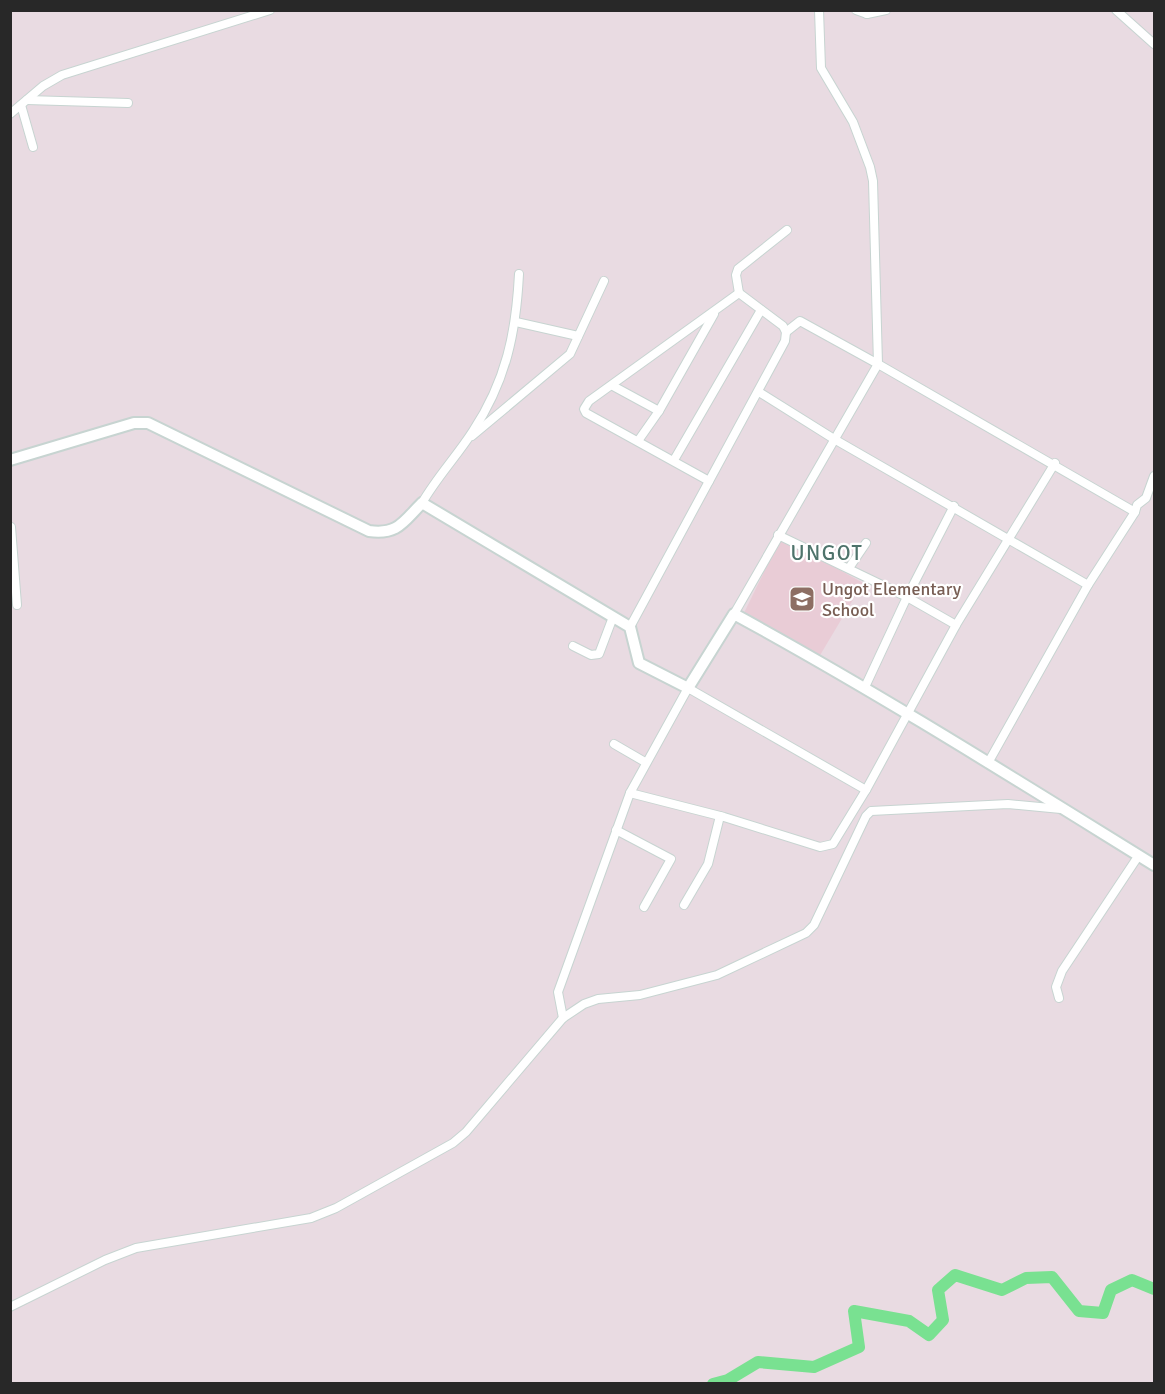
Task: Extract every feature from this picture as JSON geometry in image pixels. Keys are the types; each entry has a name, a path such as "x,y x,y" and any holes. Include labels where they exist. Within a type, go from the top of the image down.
{"street":[{"path":"10,114 53,81 82,67 270,10"},
{"path":"563,1018 558,992 630,793 645,762 734,614 878,364 873,182 870,167 853,122 821,68 819,10"},
{"path":"856,10 867,12 886,10"},
{"path":"1116,10 1155,44"},
{"path":"24,103 128,103"},
{"path":"24,103 33,147"},
{"path":"787,230 738,269 736,275 739,293 783,326 786,332 785,341 630,627 639,663 688,688 866,790"},
{"path":"10,460 141,423 176,436 369,531 384,533 395,530 422,503 466,441 499,383 516,322 519,274"},
{"path":"466,441 570,354 603,281"},
{"path":"709,480 585,413 585,405 739,293"},
{"path":"674,460 761,310"},
{"path":"638,441 659,411 715,311"},
{"path":"786,332 800,321 1055,464 1135,512"},
{"path":"516,322 578,336"},
{"path":"613,386 659,411"},
{"path":"759,392 834,439 1088,585"},
{"path":"488,405 500,414"},
{"path":"630,793 720,816 820,847 830,846 836,841 866,790 956,625 1055,464"},
{"path":"988,763 1088,585 1135,512 1137,505 1146,498 1155,476"},
{"path":"422,503 630,627"},
{"path":"865,687 907,597 954,506"},
{"path":"13,525 17,605"},
{"path":"778,535 907,597 956,625"},
{"path":"849,568 867,543"},
{"path":"734,614 865,687 907,715 1155,865"},
{"path":"573,646 591,655 599,654 613,617"},
{"path":"614,744 645,762"},
{"path":"10,1307 105,1260 136,1248 311,1218 336,1208 453,1143 466,1132 563,1018 591,1001 640,995 717,975 806,933 814,925 866,816 871,811 1008,804 1064,808"},
{"path":"684,904 708,864 720,816"},
{"path":"616,830 671,859 644,907"},
{"path":"1059,998 1056,987 1062,970 1139,855"}],"shaded area":[{"name":"Ungot Elementary School","path":"781,537 863,583 819,657 743,615"}],"waterway":[{"path":"713,1384 728,1380 758,1362 814,1367 859,1347 854,1311 909,1321 929,1335 943,1320 938,1290 955,1275 1002,1290 1026,1278 1052,1277 1079,1311 1103,1313 1111,1290 1132,1280 1154,1289"}],"place":[{"name":"Ungot Elementary School","path":"802,599"}],"district":[{"name":"UNGOT","path":"827,553"}]}
